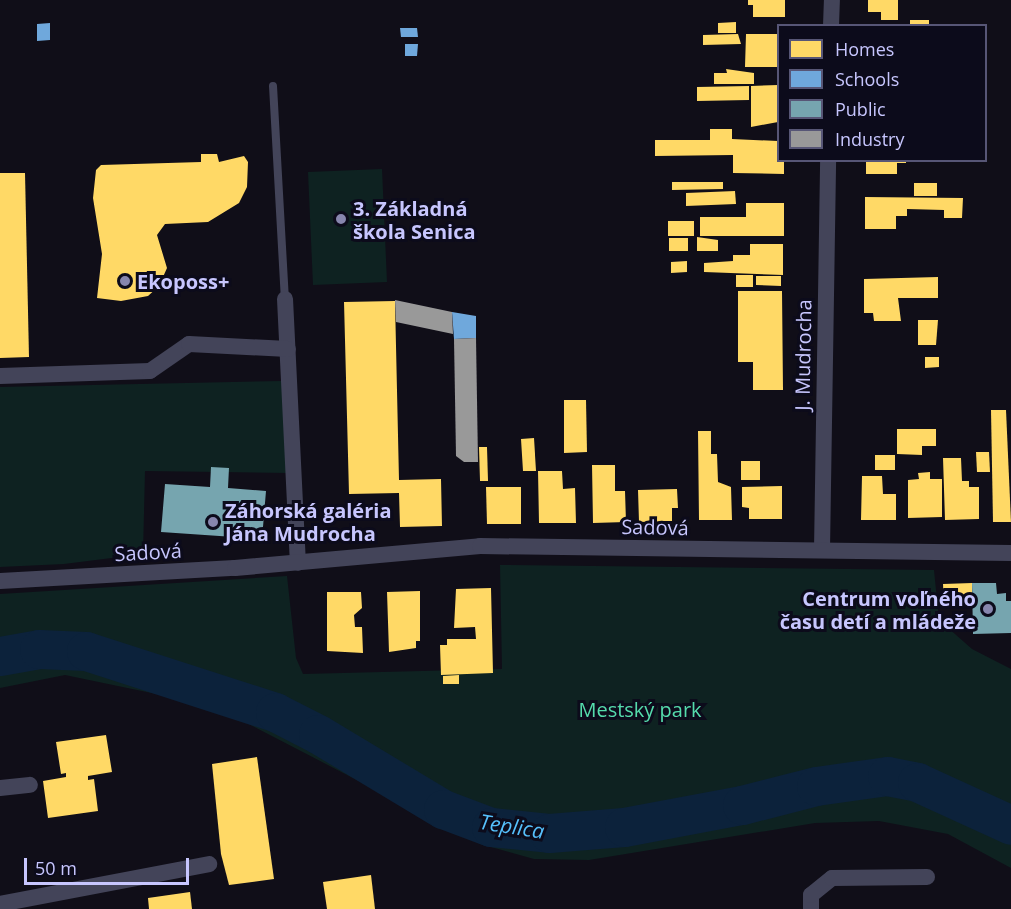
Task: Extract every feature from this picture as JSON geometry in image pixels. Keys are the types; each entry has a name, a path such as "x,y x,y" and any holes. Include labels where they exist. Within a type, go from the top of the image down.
{"street":[{"path":"831,24 832,0"},
{"name":"J. Mudrocha","path":"822,550 828,162"},
{"path":"285,299 298,563"},
{"path":"0,376 150,371 189,344 288,349"},
{"name":"Sadová","path":"0,581 298,563 480,546 1011,553"},
{"path":"0,788 30,784"},
{"path":"0,904 209,864"},
{"path":"811,909 811,895 832,878 927,877"}],"lane":[{"path":"273,86 285,299"}],"green space":[{"path":"382,169 387,282 313,285 308,172"},
{"path":"282,381 290,473 145,471 143,554 64,564 0,567 0,387"},
{"name":"Mestský park","path":"500,565 934,570 939,620 972,649 1011,669 1011,868 948,834 879,821 815,823 589,860 534,859 480,844 245,722 166,696 65,675 0,688 0,594 287,576 296,658 303,674 502,669"}],"building: Homes":[{"path":"748,0 785,0 785,17 753,17 753,5 748,5"},
{"path":"868,0 898,0 898,20 881,20 881,12 868,12"},
{"path":"910,20 929,20 929,24 910,24"},
{"path":"736,22 736,33 718,33 718,23"},
{"path":"738,34 741,44 703,45 703,35"},
{"path":"746,34 777,34 777,67 745,67"},
{"path":"726,69 754,73 754,84 714,84 714,73 727,73"},
{"path":"777,85 777,122 751,127 751,86"},
{"path":"749,86 749,100 697,101 697,87"},
{"path":"710,129 732,129 732,139 777,141 777,162 784,162 784,174 733,173 733,155 655,156 655,140 710,140"},
{"path":"201,154 217,154 219,162 244,156 248,162 247,187 239,203 208,222 165,224 157,235 167,268 159,286 148,296 121,301 97,298 102,254 93,198 96,170 101,165 201,162"},
{"path":"866,162 906,162 897,163 897,174 866,174"},
{"path":"0,173 25,173 29,357 0,358"},
{"path":"672,182 723,182 723,189 672,190"},
{"path":"914,183 937,183 937,196 914,196"},
{"path":"735,191 736,204 686,206 686,193"},
{"path":"865,197 963,198 962,218 944,218 944,210 907,209 907,216 896,216 896,229 865,229"},
{"path":"746,203 784,203 784,236 700,236 700,217 746,217"},
{"path":"668,221 694,221 694,236 668,236"},
{"path":"697,237 718,240 718,251 697,251"},
{"path":"669,238 688,238 688,251 669,251"},
{"path":"750,244 783,244 783,275 704,272 704,263 733,261 733,255 750,255"},
{"path":"687,261 687,272 671,273 671,262"},
{"path":"736,275 753,275 753,287 736,287"},
{"path":"756,276 781,276 781,286 756,285"},
{"path":"938,277 938,298 898,298 901,321 874,321 873,313 864,313 864,279"},
{"path":"738,291 782,291 783,390 753,390 753,362 738,362"},
{"path":"395,301 399,480 441,479 442,526 400,527 399,493 349,494 344,302"},
{"path":"918,320 938,320 936,345 918,345"},
{"path":"925,357 939,357 939,367 925,368"},
{"path":"564,400 586,400 587,452 564,453"},
{"path":"991,410 1006,410 1011,522 993,522"},
{"path":"897,429 936,429 936,446 922,446 922,455 897,454"},
{"path":"698,431 711,431 711,454 717,454 718,482 731,487 732,520 699,520"},
{"path":"534,438 536,471 523,471 521,439"},
{"path":"479,447 487,447 488,481 480,481"},
{"path":"976,452 989,452 990,472 977,472"},
{"path":"875,455 895,455 895,470 875,470"},
{"path":"943,458 961,458 962,481 969,481 969,487 979,487 979,519 945,520"},
{"path":"741,461 760,461 760,480 741,480"},
{"path":"592,465 615,465 615,491 625,491 626,522 593,523"},
{"path":"538,471 562,471 563,489 575,488 576,523 539,523"},
{"path":"930,472 930,479 942,479 942,517 908,518 908,480 919,479 918,473"},
{"path":"862,476 882,476 883,494 896,494 896,520 861,520"},
{"path":"782,486 782,519 749,519 749,508 742,507 742,487"},
{"path":"486,487 521,487 521,524 487,524"},
{"path":"677,489 678,508 672,508 672,521 639,522 638,490"},
{"path":"972,583 972,603 944,604 943,584"},
{"path":"491,588 493,673 441,675 440,645 447,645 447,639 476,639 475,627 454,628 456,589"},
{"path":"420,591 420,641 416,641 416,648 389,652 387,592"},
{"path":"327,592 361,592 362,608 354,615 355,627 362,627 363,653 327,651"},
{"path":"459,675 459,684 443,684 443,676"},
{"path":"106,735 112,772 88,776 88,780 94,779 98,811 48,818 43,781 66,777 66,773 61,774 56,742"},
{"path":"257,757 274,879 229,885 221,854 212,764"},
{"path":"371,875 375,909 327,909 323,882"},
{"path":"190,892 192,909 149,909 148,898"}],"building: Schools":[{"path":"50,23 50,40 37,41 37,24"},
{"path":"400,28 417,28 418,37 401,37"},
{"path":"405,44 418,44 417,56 405,56"},
{"path":"452,312 476,316 476,338 454,339"}],"building: Public":[{"path":"211,467 229,468 228,488 266,491 262,539 161,532 165,484 210,487"},
{"path":"972,583 996,583 997,594 1006,593 1006,601 1011,601 1011,633 973,634"}],"building: Industry":[{"path":"395,300 452,312 453,334 396,322"},
{"path":"476,338 478,462 464,462 456,456 454,339"}],"waterway":[{"name":"Teplica","path":"0,656 39,649 86,651 275,712 318,734 443,809 491,827 549,833 624,827 742,805 816,786 887,776 917,782 1011,825"}],"place":[{"name":"3. Základná škola Senica","path":"341,219"},
{"name":"Ekoposs+","path":"125,281"},
{"name":"Záhorská galéria Jána Mudrocha","path":"213,522"},
{"name":"Centrum voľného času detí a mládeže","path":"988,609"}]}
